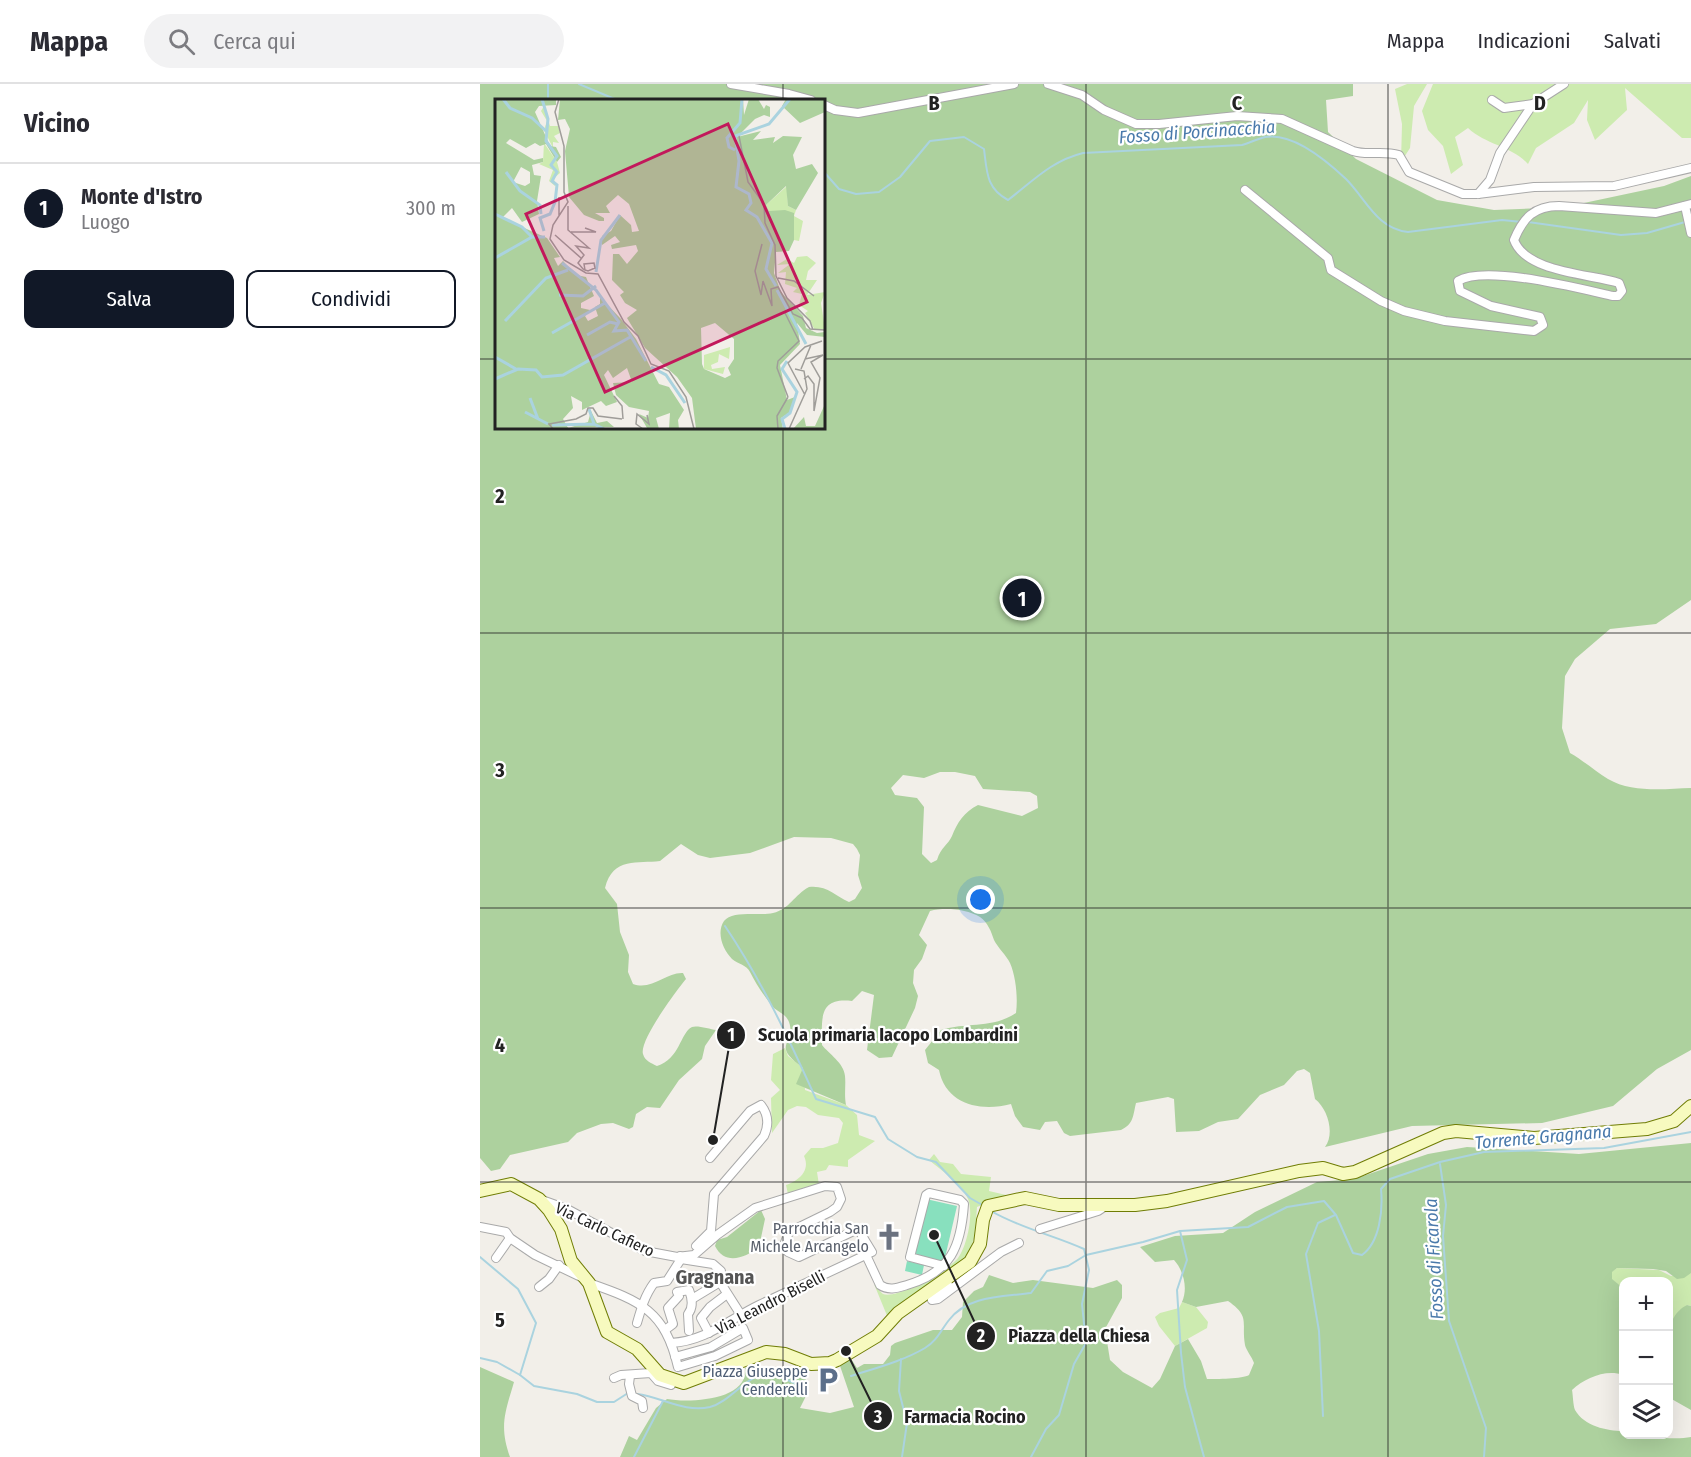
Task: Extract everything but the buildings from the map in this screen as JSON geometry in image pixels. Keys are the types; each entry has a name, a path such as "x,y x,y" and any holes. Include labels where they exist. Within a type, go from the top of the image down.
{"main road":[{"path":"480,1191 512,1184 539,1198 561,1229 572,1261 588,1281 607,1332 637,1349 660,1375 684,1383 766,1352 785,1354 812,1364 830,1363 877,1336 898,1313 964,1269 975,1254 987,1209 1025,1198 1059,1205 1135,1205 1167,1201 1299,1171 1323,1168 1342,1174 1355,1172 1443,1133 1456,1131 1534,1138 1647,1130 1674,1121 1691,1106"}],"street":[{"path":"731,84 808,99"},
{"path":"825,105 835,110 858,113 1014,84"},
{"path":"1048,84 1082,95 1104,110 1136,124 1159,124 1237,116 1282,119 1361,154 1383,151 1399,155 1409,172 1448,189 1478,195 1534,187 1614,186 1691,168"},
{"path":"1478,195 1490,180 1500,153 1533,104 1564,84"},
{"path":"1492,100 1504,108 1533,104"},
{"path":"1245,190 1328,258 1331,270 1382,301 1430,318 1534,331 1543,325 1540,317 1491,306 1463,293 1458,288 1458,281 1466,276 1490,274 1576,287 1613,296 1618,296 1622,291 1619,283 1562,271 1524,253 1514,240 1530,214 1546,206 1656,213 1687,208 1689,231"},
{"path":"637,1323 645,1307 646,1294 654,1283 667,1281 683,1256 711,1231 711,1200 717,1189 764,1136 768,1128 767,1118 761,1105 750,1111 710,1158"},
{"path":"683,1256 694,1255 717,1234 755,1208 831,1185 840,1191 841,1199 837,1207 789,1232 784,1245 788,1252 799,1257 858,1229 870,1246 872,1252 866,1255 880,1285 889,1289 917,1282 944,1266 957,1247 964,1204 960,1200 927,1194 910,1257 944,1266"},
{"name":"Via Carlo Cafiero","path":"539,1198 567,1209 645,1251 669,1257 683,1256 713,1264 721,1271 720,1282"},
{"path":"1040,1229 1098,1211 1107,1204"},
{"path":"480,1227 501,1230 535,1255 645,1307 665,1330 678,1368 715,1356 748,1340 743,1328"},
{"path":"495,1258 510,1238"},
{"path":"947,1281 948,1285 932,1300 938,1299 1000,1252 1019,1243"},
{"name":"Via Leandro Biselli","path":"671,1343 686,1342 709,1333 741,1315 866,1255"},
{"path":"539,1287 549,1280 559,1265"},
{"path":"692,1299 720,1282 741,1315"},
{"path":"665,1330 673,1324 689,1327 692,1299 689,1290 677,1292 679,1296 665,1305 673,1324"},
{"path":"709,1333 701,1318 727,1294"},
{"path":"629,1380 651,1373 658,1381 671,1384 684,1383"},
{"path":"614,1378 621,1375 629,1380 632,1396 642,1401 643,1408"}],"green space":[{"path":"480,84 1353,84 1353,96 1326,100 1328,132 1356,159 1437,200 1494,210 1565,207 1664,186 1691,176 1691,600 1656,624 1610,629 1575,659 1565,676 1562,728 1570,753 1608,779 1638,788 1691,788 1691,1050 1657,1069 1613,1106 1542,1123 1412,1126 1325,1147 1328,1142 1329,1122 1320,1103 1315,1099 1310,1073 1304,1069 1297,1071 1284,1085 1260,1095 1238,1119 1218,1122 1199,1131 1176,1132 1174,1099 1168,1097 1136,1103 1131,1122 1121,1130 1070,1136 1064,1133 1057,1121 1045,1122 1040,1130 1023,1127 1015,1116 1011,1104 988,1107 966,1103 949,1091 939,1070 928,1063 925,1050 941,1030 998,1021 1016,1013 1017,1007 1012,969 985,922 968,912 942,909 930,911 919,935 927,945 922,959 914,970 913,983 918,996 915,1008 892,1057 879,1058 867,1050 874,995 862,991 852,1001 833,1003 824,1012 822,1045 844,1071 846,1105 796,1084 803,1068 793,1060 786,1049 791,1030 788,1019 773,1007 749,970 732,959 723,946 721,931 724,921 728,918 740,914 767,914 779,911 809,887 826,889 849,902 855,899 862,888 858,875 860,855 857,849 853,844 831,838 794,837 750,853 710,858 698,855 681,844 660,861 635,862 620,866 609,878 605,888 617,904 620,932 629,955 628,972 633,984 646,985 677,973 683,973 686,979 652,1028 643,1048 644,1056 648,1062 657,1066 665,1063 675,1052 688,1030 697,1026 716,1030 705,1046 702,1059 679,1080 660,1108 647,1107 636,1114 633,1127 629,1129 613,1123 601,1124 577,1133 568,1142 510,1155 500,1169 491,1171 480,1158","holes":["940,772 975,776 983,789 1030,792 1037,796 1038,808 1022,816 978,805 962,818 937,860 931,863 922,854 924,807 917,798 895,795 891,788 903,775 924,778"]},
{"path":"1407,84 1427,84 1414,106 1410,148 1401,162 1402,124 1395,89"},
{"path":"1433,84 1691,84 1691,138 1682,138 1625,88 1627,110 1595,140 1587,120 1588,100 1574,123 1536,148 1528,164 1514,153 1475,134 1468,128 1455,137 1463,165 1451,174 1443,146 1428,130 1422,111"},
{"path":"785,1048 788,1056 803,1068 805,1090 846,1105 857,1115 859,1135 875,1141 848,1160 848,1167 829,1165 826,1170 817,1172 819,1185 788,1194 786,1185 795,1181 805,1171 804,1156 811,1148 823,1148 838,1143 843,1123 839,1118 818,1115 806,1107 797,1106 788,1110 772,1133 771,1098 780,1090 771,1080 773,1054"},
{"path":"1691,1143 1691,1273 1684,1278 1677,1279 1666,1271 1653,1269 1617,1268 1612,1272 1612,1279 1619,1285 1619,1374 1596,1376 1572,1390 1575,1410 1590,1424 1603,1429 1619,1431 1619,1439 1691,1437 1691,1457 620,1457 629,1436 637,1440 656,1408 667,1399 702,1400 728,1393 744,1379 745,1368 749,1366 754,1369 758,1378 768,1379 787,1372 806,1374 805,1389 808,1392 800,1408 830,1413 854,1407 839,1363 850,1357 857,1368 864,1364 883,1364 890,1355 891,1346 895,1343 933,1330 952,1330 962,1317 963,1302 974,1291 983,1287 989,1275 1013,1283 1033,1280 1093,1288 1117,1280 1122,1285 1122,1298 1105,1329 1110,1360 1123,1372 1152,1388 1160,1379 1175,1346 1188,1339 1201,1361 1207,1379 1246,1376 1249,1375 1254,1363 1245,1345 1244,1320 1240,1311 1228,1301 1196,1307 1182,1302 1185,1286 1183,1275 1174,1260 1155,1262 1140,1247 1175,1236 1223,1233 1255,1212 1317,1182 1354,1179 1428,1154 1467,1147 1579,1154"},
{"path":"934,1154 940,1162 953,1164 961,1174 991,1177 989,1191 1006,1195 977,1207 975,1236 966,1259 888,1318 874,1284 883,1294 890,1295 910,1288 953,1263 961,1253 967,1238 970,1221 968,1199 956,1183 929,1160"},
{"path":"926,1199 957,1206 944,1262 913,1255"},
{"path":"761,1210 765,1219 759,1247 736,1258 724,1256 719,1252 715,1246 717,1240 727,1237"},
{"path":"907,1261 924,1265 922,1275 905,1271"},
{"path":"1617,1268 1659,1270 1671,1276 1691,1273 1691,1306 1687,1305 1673,1324 1673,1277 1619,1277 1619,1285 1611,1279 1611,1272"},
{"path":"1182,1302 1196,1307 1208,1322 1207,1328 1175,1346 1159,1326 1155,1317 1160,1313 1179,1308"},
{"path":"1687,1305 1691,1306 1691,1410 1673,1400 1673,1320 1678,1312"},
{"path":"480,1367 514,1382 504,1428 510,1457 480,1457"}],"waterway":[{"path":"548,84 548,99"},
{"name":"Fosso di Porcinacchia","path":"579,84 615,99"},
{"name":"Fosso di Porcinacchia","path":"825,173 839,189 856,194 879,192 900,177 930,141 964,137 984,149 989,179 995,190 1008,200 1052,166 1083,153 1242,145 1265,137 1276,137 1298,143 1319,156 1346,179 1380,219 1397,230 1408,232 1502,220 1522,222"},
{"name":"Fosso di Porcinacchia","path":"1528,222 1621,235 1647,233 1685,222"},
{"path":"725,926 763,989 816,1099 875,1117 888,1139 917,1157 936,1162 970,1198 984,1206"},
{"name":"Torrente Gragnana","path":"851,1376 917,1353 936,1339 949,1320 966,1306 987,1299 1031,1293 1047,1271 1068,1266 1086,1255 1180,1231 1248,1227 1287,1207 1324,1201 1336,1215 1353,1253 1362,1255 1373,1242 1376,1234 1381,1216 1381,1189 1390,1179 1440,1162 1484,1152 1604,1148 1691,1132"},
{"name":"Fosso di Ficarola","path":"1440,1164 1446,1205 1443,1236 1449,1321 1486,1428 1484,1457"},
{"path":"991,1211 1013,1222 1084,1249 1089,1270 1082,1304 1086,1343 1074,1364 1059,1415 1046,1429 1031,1457"},
{"path":"1323,1416 1319,1331 1306,1254 1318,1223 1335,1215"},
{"path":"1180,1231 1187,1260 1177,1290 1181,1353 1185,1387 1204,1457"},
{"name":"Torrente Gragnana","path":"480,1257 518,1289 536,1323 520,1375 534,1386 577,1394 597,1402 614,1402 628,1393"},
{"path":"480,1358 497,1362 520,1375"},
{"path":"901,1359 899,1391 907,1423 902,1457"},
{"name":"Torrente Gragnana","path":"637,1394 682,1406 700,1408 718,1404 749,1381 766,1374 776,1374 797,1384"},
{"path":"634,1457 663,1401"}],"place":[{"name":"Monte d'Istro","path":"1022,598"},
{"name":"Scuola primaria Iacopo Lombardini","path":"713,1140"},
{"name":"Piazza della Chiesa","path":"934,1235"},
{"name":"Parrocchia San Michele Arcangelo","path":"889,1237"},
{"name":"Farmacia Rocino","path":"846,1351"},
{"name":"Piazza Giuseppe Cenderelli","path":"828,1380"}],"district":[{"name":"Gragnana","path":"715,1277"}]}
